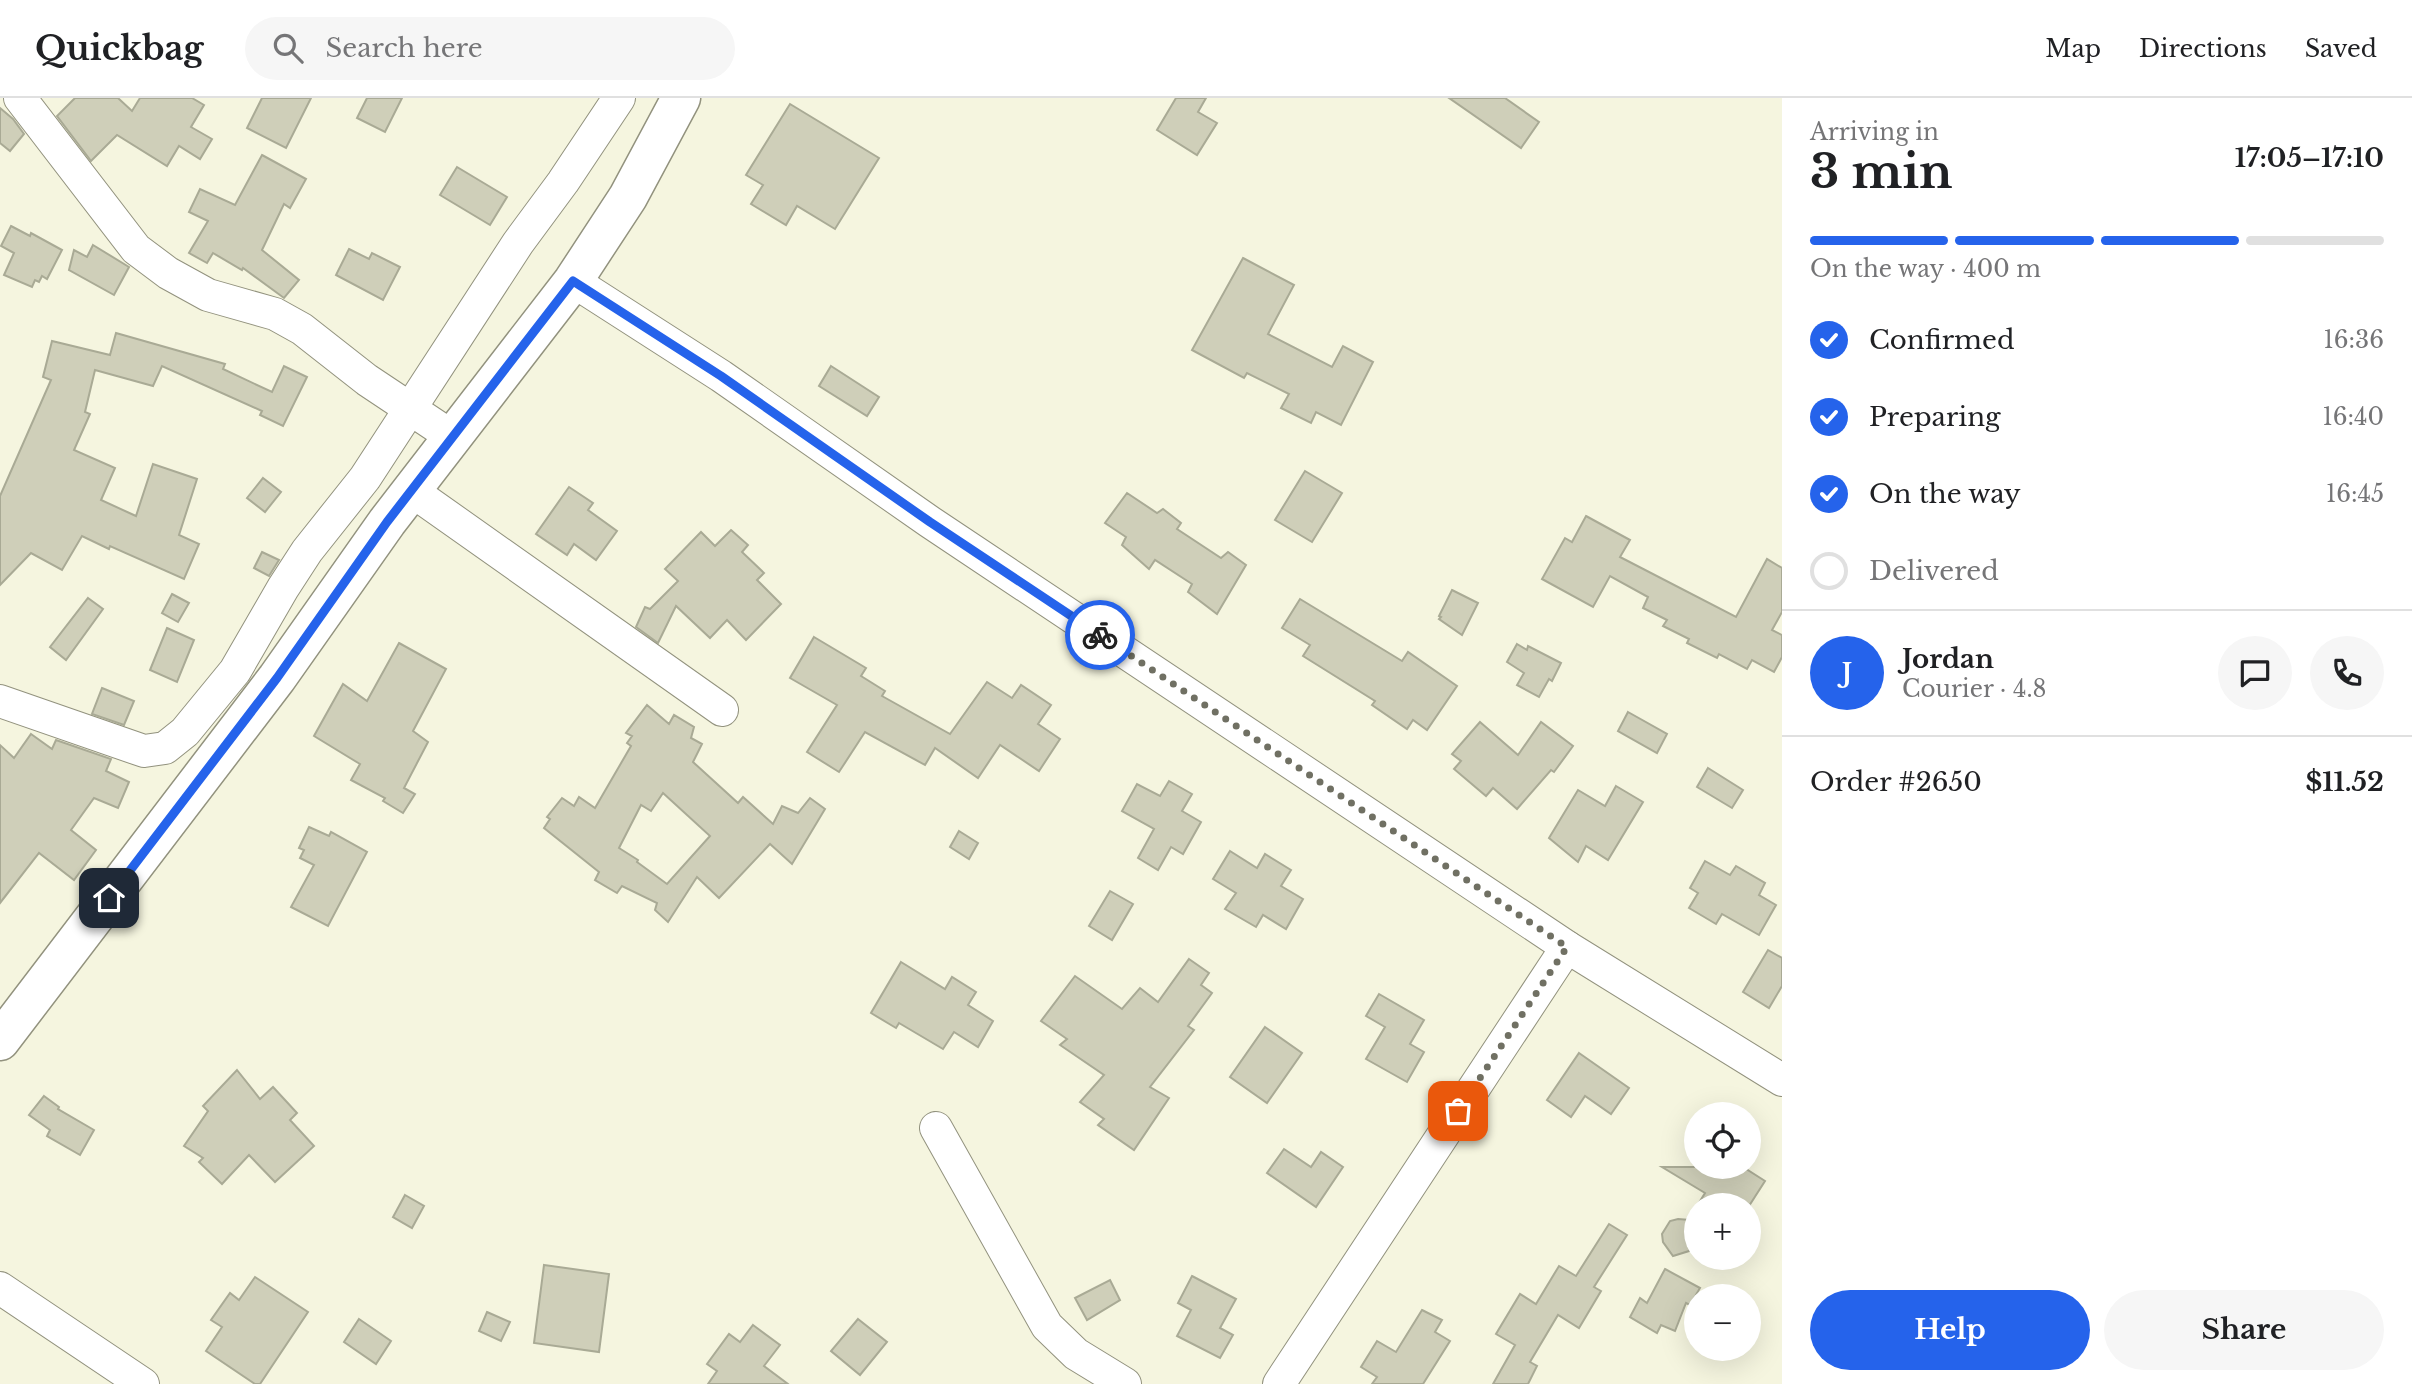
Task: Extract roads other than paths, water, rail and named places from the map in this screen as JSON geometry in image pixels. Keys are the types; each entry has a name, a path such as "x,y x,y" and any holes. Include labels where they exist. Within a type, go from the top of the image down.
{"highway":[{"path":"0,1041 277,678 387,522 573,281 628,197 681,98"}],"street":[{"path":"20,98 136,249 168,273 208,295 275,314 293,324 367,380 454,438"},
{"path":"0,701 144,751 165,748 185,732 234,671 307,551 349,499 411,409 518,243 619,98"},
{"path":"573,281 721,376 941,529 1567,947 1782,1079"},
{"path":"412,491 722,710"},
{"path":"349,499 387,522"},
{"path":"234,671 277,678"},
{"path":"1279,1384 1567,947"},
{"path":"936,1128 1047,1326 1076,1354 1125,1384"},
{"path":"0,1288 143,1384"}]}
